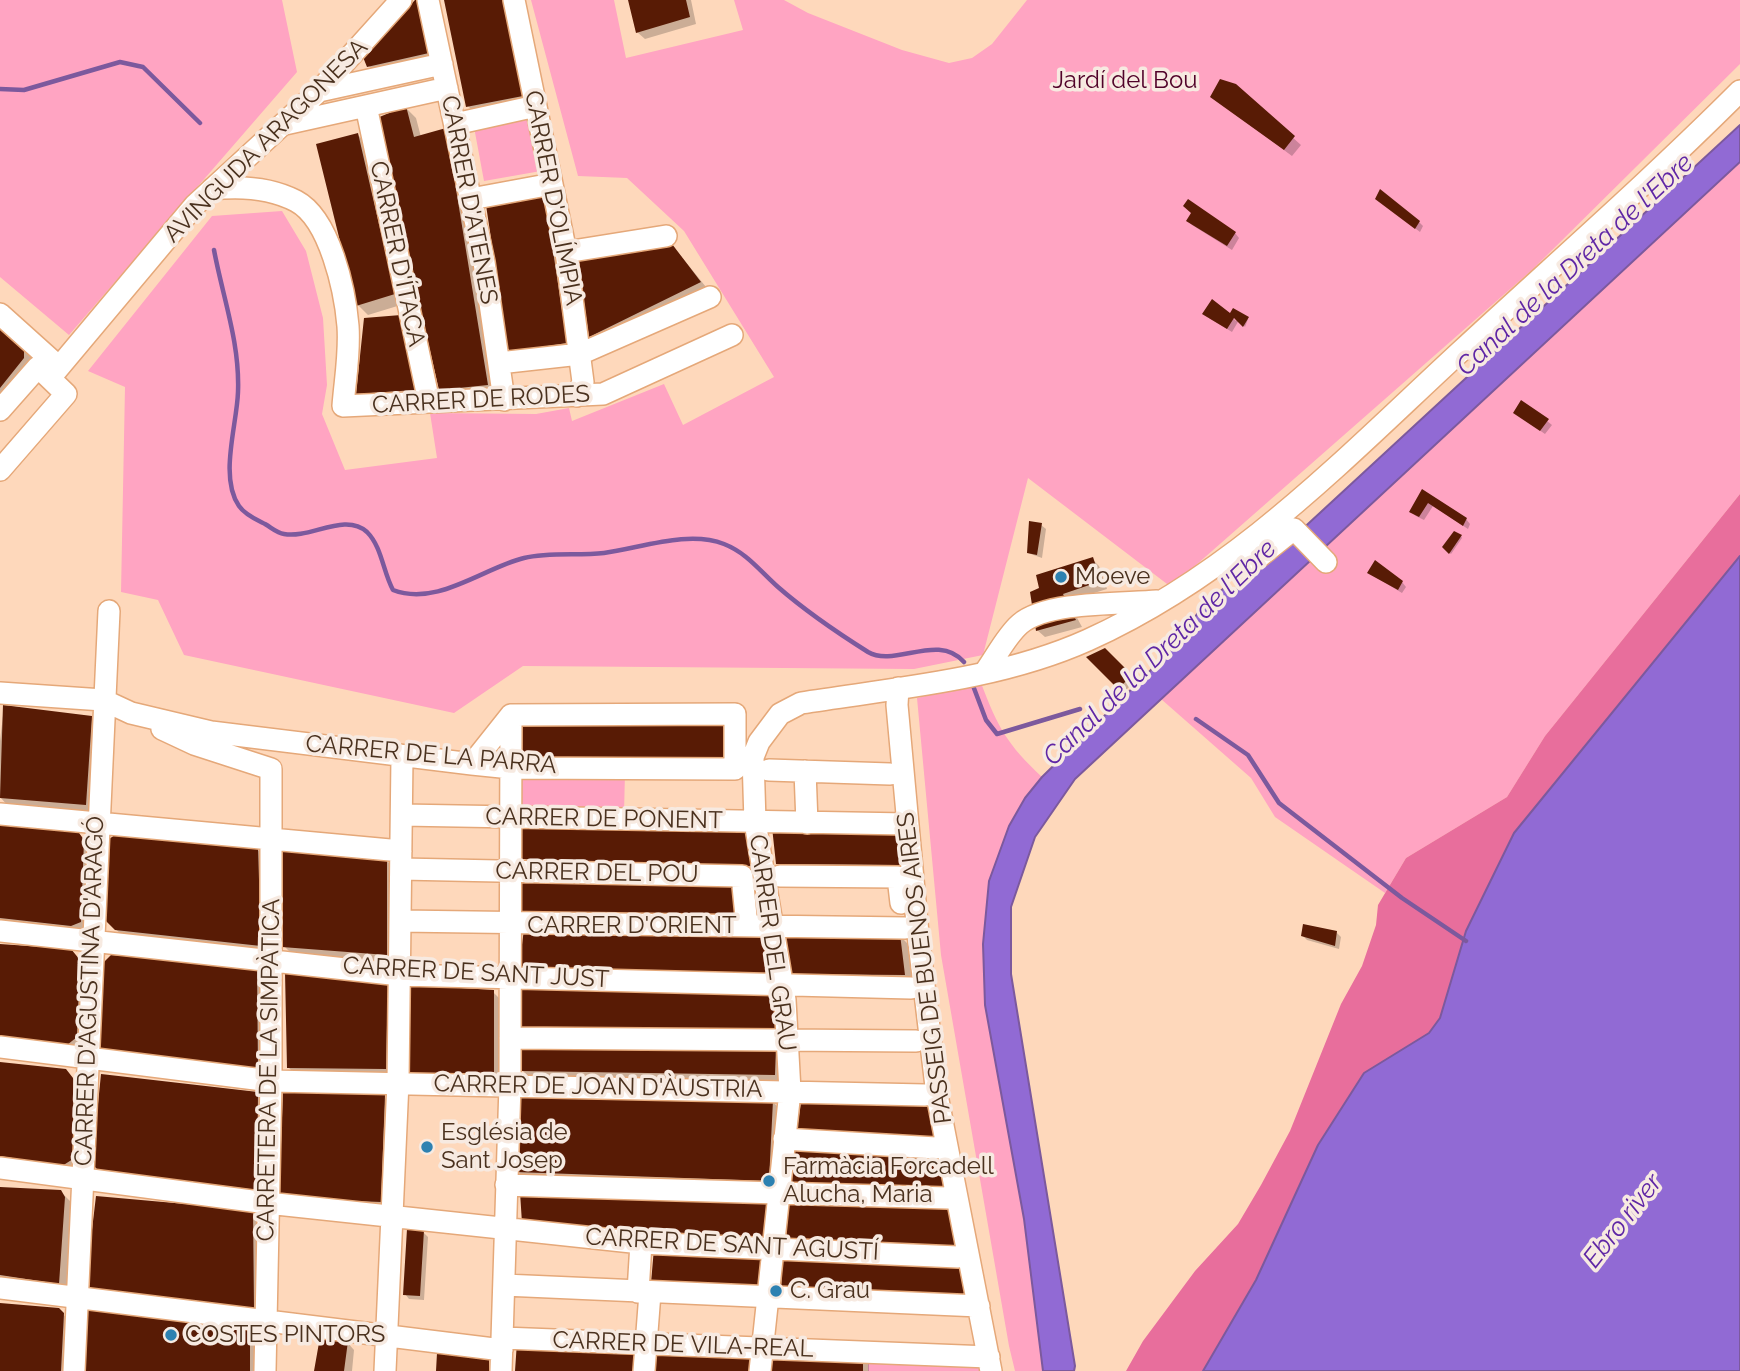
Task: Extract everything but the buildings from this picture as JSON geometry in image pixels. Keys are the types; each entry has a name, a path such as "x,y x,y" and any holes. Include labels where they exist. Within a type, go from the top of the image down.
{"street":[{"name":"AVINGUDA ARAGONESA","path":"55,373 212,189 319,92 401,0"},
{"name":"CARRER D'ATENES","path":"428,0 484,262 504,400"},
{"name":"CARRER D'OLÍMPIA","path":"514,0 566,252 583,382 577,396"},
{"path":"319,92 442,64"},
{"path":"283,125 447,88"},
{"path":"898,688 985,672 1055,653 1170,599 1231,556 1328,474 1740,91"},
{"name":"CARRER D'ÍTACA","path":"366,106 429,402"},
{"path":"455,124 536,106"},
{"path":"471,199 552,184"},
{"name":"CARRER DE RODES","path":"212,189 267,191 298,202 318,222 331,248 348,325 343,407 603,394 732,335"},
{"path":"566,252 666,236"},
{"path":"499,363 580,354 710,297"},
{"path":"0,314 55,373 66,394 0,470"},
{"path":"0,410 38,367 55,373"},
{"path":"1240,567 1259,557 1294,529 1326,562"},
{"path":"985,672 1020,624 1041,614 1080,606 1170,599"},
{"name":"CARRER D'AGUSTINA D'ARAGÓ","path":"75,1371 108,611"},
{"name":"CARRER DEL GRAU","path":"760,1371 790,1091 782,984 755,822 752,783 756,749 780,714 801,703 898,688"},
{"name":"PASSEIG DE BUENOS AIRES","path":"898,688 897,705 908,824 911,925 937,1095 990,1364"},
{"name":"CARRER DE LA PARRA","path":"0,693 103,701 194,744 271,769"},
{"name":"CARRER DE LA PARRA","path":"131,713 211,732 511,768 735,769 735,714 510,715"},
{"path":"472,764 510,715"},
{"path":"502,1353 510,1085 510,715"},
{"path":"385,1371 398,1083 402,757"},
{"name":"CARRETERA DE LA SIMPÀTICA","path":"265,1371 271,1081 271,769"},
{"path":"769,770 890,774"},
{"path":"805,771 807,823"},
{"name":"CARRER DEL POU","path":"0,814 272,841 401,860 511,871 742,876 747,926"},
{"name":"CARRER DE PONENT","path":"402,815 908,824"},
{"path":"780,876 898,877 903,914 911,925"},
{"name":"CARRER D'ORIENT","path":"400,921 511,925 911,925"},
{"name":"CARRER DE SANT JUST","path":"0,931 92,939 400,975 911,988"},
{"path":"510,1038 916,1041"},
{"name":"CARRER DE JOAN D'ÀUSTRIA","path":"0,1047 271,1081 925,1095"},
{"path":"784,1139 936,1148"},
{"name":"CARRER DE SANT AGUSTÍ","path":"0,1168 505,1231 641,1243 958,1256"},
{"path":"506,1185 948,1198"},
{"path":"641,1243 646,1345 644,1371"},
{"path":"504,1285 979,1307"},
{"name":"CARRER DE VILA-REAL","path":"0,1288 502,1353 646,1345 763,1348 990,1364"}],"green space":[{"path":"0,0 282,0 297,72 69,335 0,277"},
{"name":"Jardí del Bou","path":"531,0 614,0 626,58 743,30 734,0 784,0 808,13 902,50 949,63 972,58 992,44 1027,0 1740,0 1740,64 1533,269 1171,587 1028,478 983,655 914,669 523,666 454,713 184,655 158,600 121,592 125,387 88,371 212,216 282,211 306,251 323,318 327,385 322,414 345,470 437,458 430,413 536,414 569,408 572,421 664,384 683,425 774,377 684,231 627,178 578,176"},
{"path":"530,115 541,171 484,181 474,127"},
{"path":"1740,162 1740,494 1545,736 1507,797 1406,858 1385,893 1275,817 1251,778 1161,699"},
{"path":"981,683 1005,734 1020,755 1042,777 1025,798 1009,826 989,881 983,944 985,1005 1024,1219 1043,1371 1015,1371 1009,1346 941,955 917,698"},
{"path":"514,771 625,772 624,814 515,812"},
{"path":"868,1358 984,1362 985,1371 868,1371"}],"shaded area":[{"path":"1740,494 1740,556 1514,833 1466,931 1440,1018 1429,1033 1364,1073 1318,1145 1256,1280 1203,1371 1126,1371 1143,1341 1195,1271 1238,1224 1261,1185 1290,1131 1341,1004 1362,966 1376,925 1378,905 1406,858 1507,797 1545,736"}],"water":[{"path":"1740,125 1740,162 1075,779 1035,837 1011,907 1011,974 1075,1366 1074,1371 1043,1371 1024,1219 985,1005 983,944 989,881 1009,826 1025,798 1042,777 1179,641 1201,608 1224,588 1231,595"},
{"name":"Ebro river","path":"1740,556 1740,1371 1203,1371 1256,1280 1318,1145 1364,1073 1429,1033 1440,1018 1466,931 1514,833"}],"waterway":[{"path":"0,89 24,90 120,62 143,67 200,123"},
{"path":"214,250 234,338 238,374 230,481 239,506 251,517 284,534 294,535 338,525 358,527 367,532 376,545 393,590 410,594 443,590 508,563 534,556 604,553 680,539 710,540 740,552 798,604 868,652 891,656 942,650 954,654 964,662"},
{"name":"Canal de la Dreta de l'Ebre","path":"972,683 986,720 997,734 1080,709"},
{"path":"1196,719 1248,755 1279,803 1402,898 1466,941"}],"place":[{"name":"Moeve","path":"1061,577"},
{"name":"Església de Sant Josep","path":"427,1147"},
{"name":"Farmàcia Forcadell Alucha, Maria","path":"769,1181"},
{"name":"C. Grau","path":"776,1291"},
{"name":"COSTES PINTORS","path":"171,1335"}]}
